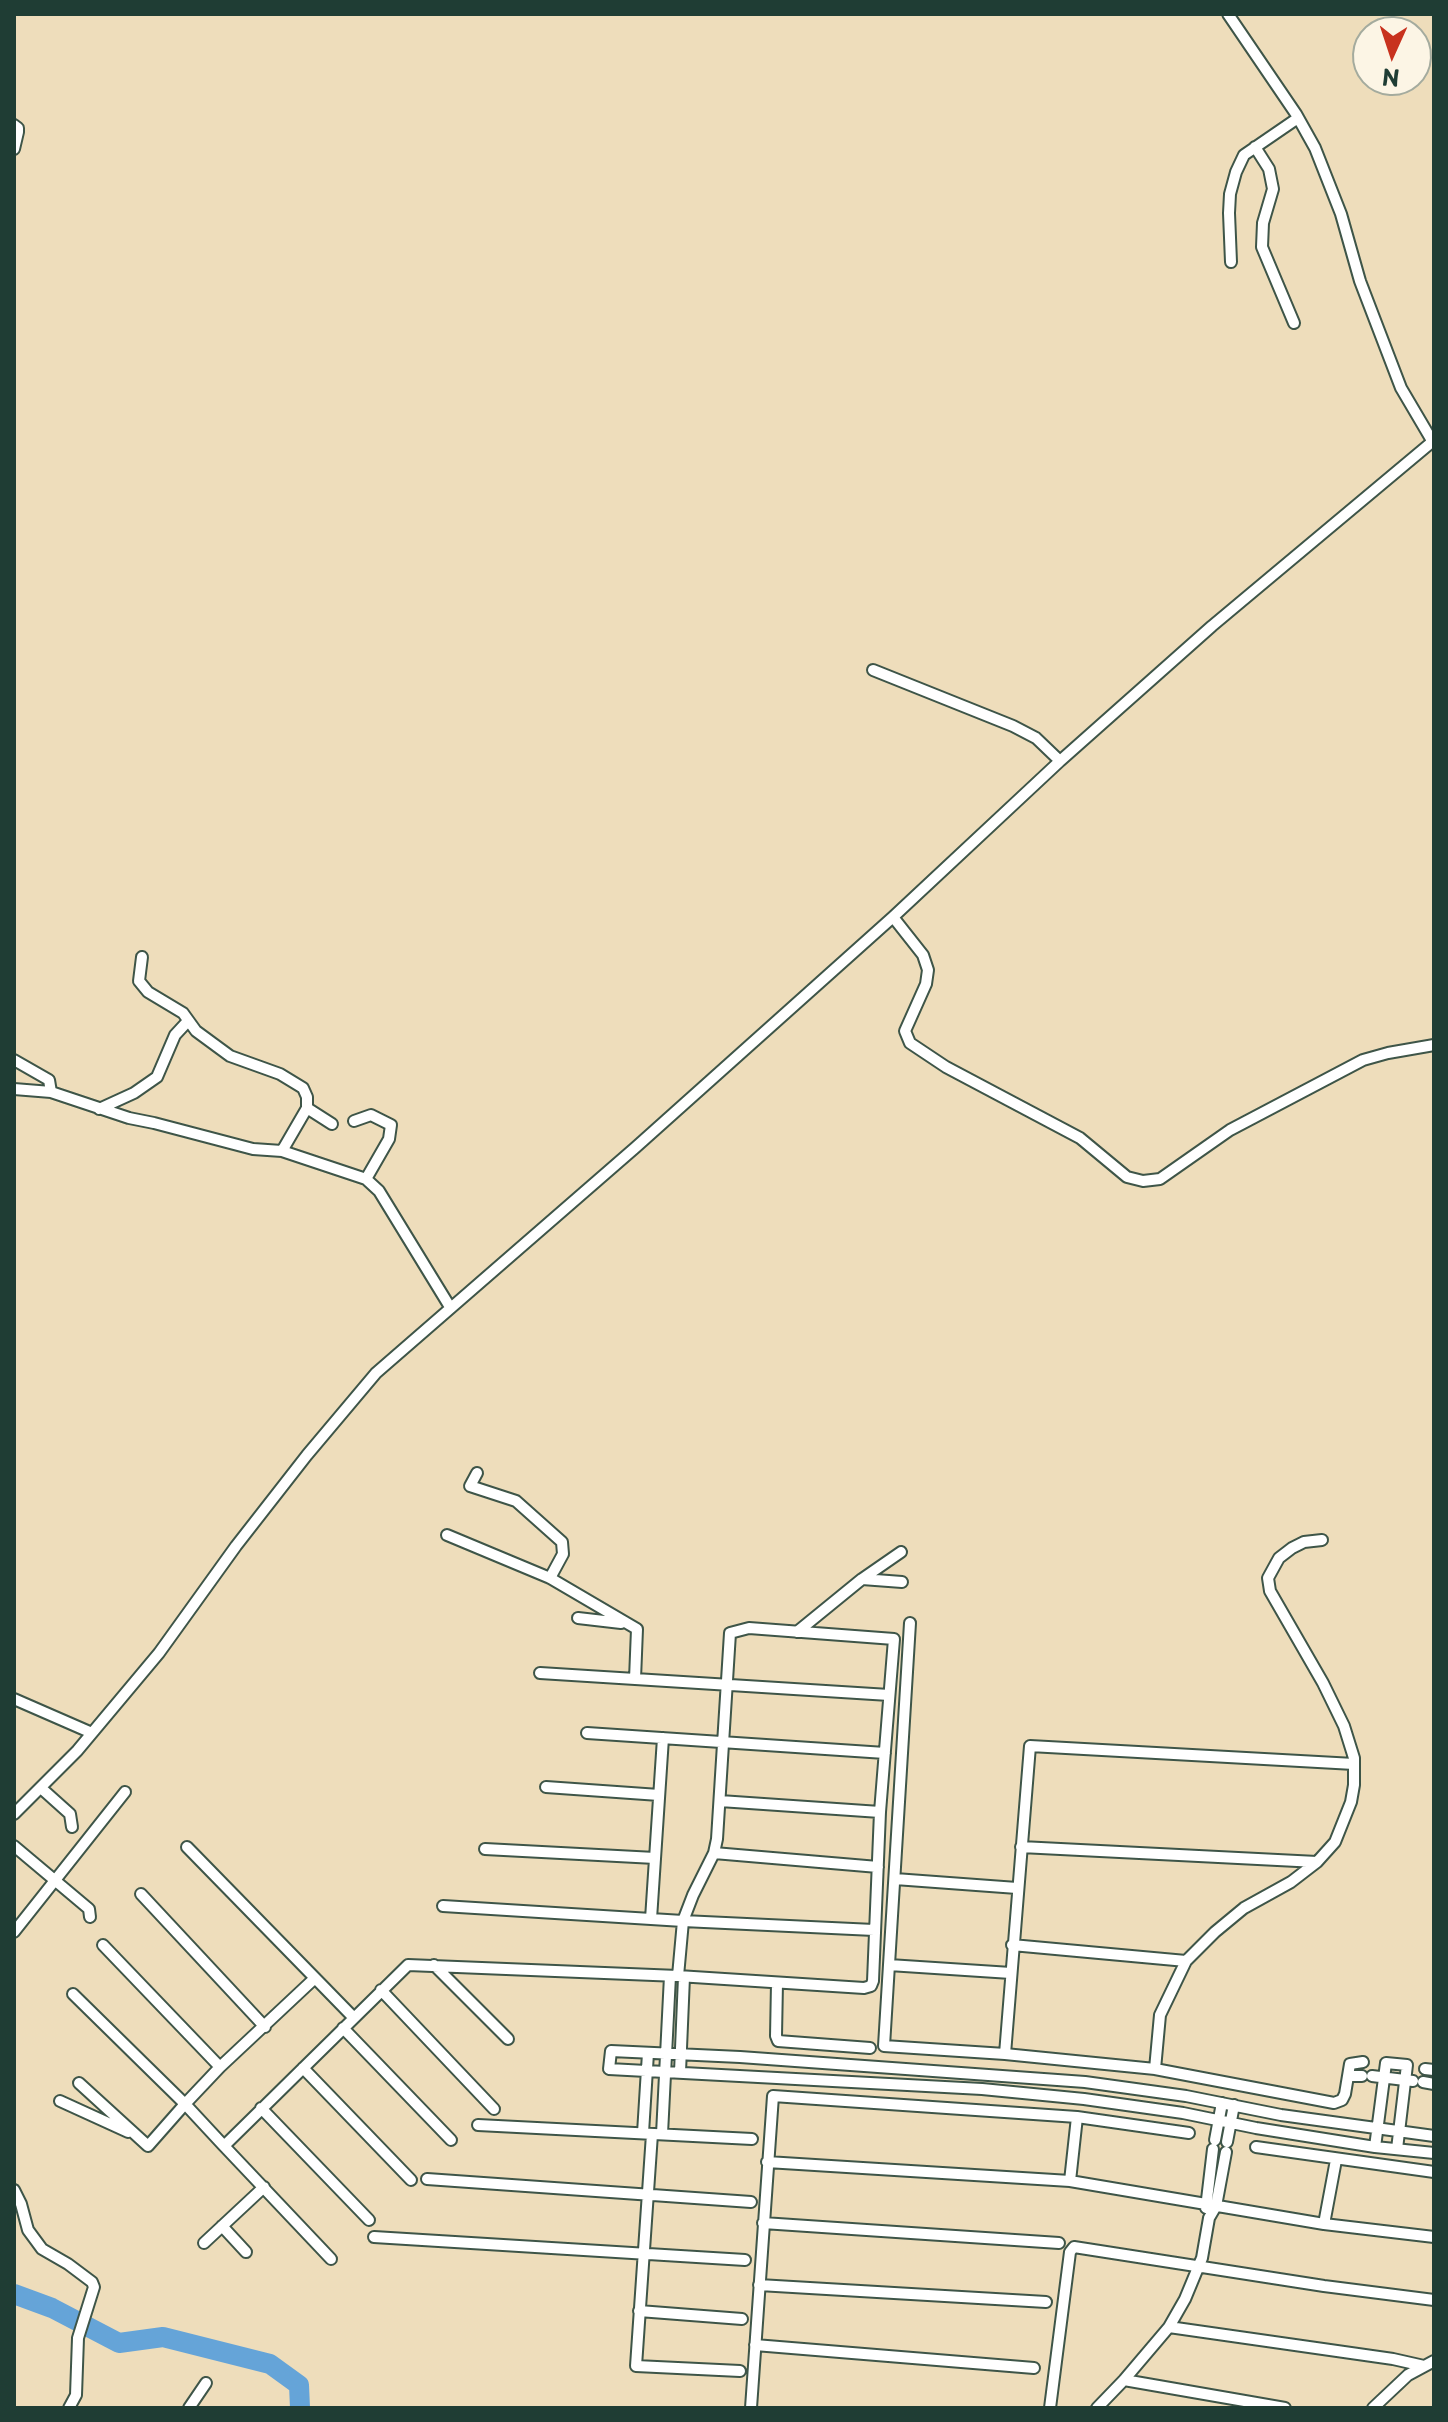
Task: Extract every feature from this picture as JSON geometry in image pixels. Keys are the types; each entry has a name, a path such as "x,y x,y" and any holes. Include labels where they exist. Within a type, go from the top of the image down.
{"street":[{"path":"14,1814 92,1733 159,1653 236,1546 316,1443 376,1373 636,1147 1212,626 1433,443 1401,388 1360,281 1341,214 1315,148 1228,14"},
{"path":"1231,262 1230,194 1236,172 1244,155 1298,118"},
{"path":"14,125 18,128 14,149"},
{"path":"1255,147 1269,169 1273,189 1263,223 1262,247 1294,323"},
{"path":"873,670 1013,726 1045,744 1060,761"},
{"path":"893,917 923,955 928,970 926,984 905,1031 910,1043 946,1067 1080,1138 1127,1177 1143,1181 1160,1179 1230,1130 1363,1060 1434,1045"},
{"path":"142,957 139,981 148,992 183,1013 196,1031 230,1056 280,1074 303,1088 307,1108 282,1151"},
{"path":"99,1109 134,1093 157,1077 175,1035 188,1021"},
{"path":"14,1060 49,1080 51,1092"},
{"path":"14,1089 51,1092 129,1118 253,1149 282,1151 366,1179 379,1191 450,1307"},
{"path":"307,1108 332,1124"},
{"path":"354,1121 371,1115 391,1125 389,1139 366,1179"},
{"path":"477,1473 470,1486 516,1501 562,1542 563,1554 550,1578"},
{"path":"447,1535 550,1578 637,1629 635,1679"},
{"path":"1155,2069 1160,2015 1186,1961 1244,1908 1291,1882 1317,1862 1335,1842 1345,1820 1354,1785 1354,1764 1344,1726 1270,1591 1268,1578 1279,1558 1292,1548 1304,1542 1322,1540"},
{"path":"797,1632 901,1552"},
{"path":"862,1579 902,1582"},
{"path":"578,1618 627,1623"},
{"path":"910,1623 884,2046 1155,2069 1334,2103 1342,2100 1345,2094 1350,2064 1386,2063 1420,2068 1419,2082 1400,2131 1397,2149"},
{"path":"224,2146 408,1965 677,1976 868,1988 873,1981 880,1812 894,1639 749,1628 730,1633 714,1853 683,1921 677,1976 667,2054 666,2071 652,2134 636,2366 740,2371"},
{"path":"540,1673 889,1695"},
{"path":"14,1699 92,1733"},
{"path":"587,1733 885,1753"},
{"path":"651,1919 663,1738"},
{"path":"1005,2054 1030,1746 1354,1764"},
{"path":"546,1787 659,1795"},
{"path":"41,1788 70,1814 72,1827"},
{"path":"14,1932 125,1792"},
{"path":"720,1801 880,1812"},
{"path":"14,1846 89,1909 90,1917"},
{"path":"187,1847 354,2018"},
{"path":"1021,1847 1317,1862"},
{"path":"485,1849 655,1858"},
{"path":"714,1853 878,1867"},
{"path":"895,1879 1017,1888"},
{"path":"141,1894 265,2027"},
{"path":"443,1906 874,1930"},
{"path":"103,1945 220,2067"},
{"path":"1012,1945 1186,1961"},
{"path":"434,1965 508,2039"},
{"path":"889,1965 1011,1973"},
{"path":"677,1976 682,2055 680,2072"},
{"path":"79,2083 148,2146 220,2067 315,1978"},
{"path":"777,1983 778,2041 870,2048"},
{"path":"381,1990 494,2109"},
{"path":"73,1994 185,2104 331,2259"},
{"path":"343,2028 451,2140"},
{"path":"1434,2136 1281,2115 1085,2082 611,2051 609,2069 899,2084 1084,2099 1375,2147 1434,2153"},
{"path":"648,2053 652,2134"},
{"path":"774,2077 777,2060"},
{"path":"1375,2147 1377,2129 1373,2076 1386,2063"},
{"path":"303,2068 411,2180"},
{"path":"899,2084 900,2068"},
{"path":"1348,2076 1419,2082"},
{"path":"1084,2099 1085,2082"},
{"path":"751,2408 773,2096 1077,2117 1189,2133"},
{"path":"60,2101 137,2136"},
{"path":"1097,2408 1169,2327 1199,2267 1211,2205 1213,2149 1222,2103"},
{"path":"1211,2205 1226,2151 1234,2105"},
{"path":"261,2108 369,2220"},
{"path":"1070,2181 1077,2117"},
{"path":"478,2125 752,2139"},
{"path":"1256,2147 1434,2172"},
{"path":"1213,2149 1226,2151"},
{"path":"1324,2224 1336,2160"},
{"path":"767,2162 1070,2181 1324,2224 1434,2237"},
{"path":"427,2179 751,2202"},
{"path":"204,2243 264,2187"},
{"path":"14,2190 28,2230 42,2249 92,2282 94,2292 78,2338 76,2395 69,2408"},
{"path":"763,2223 1059,2243"},
{"path":"222,2226 246,2252"},
{"path":"374,2237 745,2260"},
{"path":"1050,2408 1072,2248 1079,2246 1199,2267 1434,2300"},
{"path":"759,2285 1046,2302"},
{"path":"639,2311 742,2319"},
{"path":"1169,2327 1429,2364"},
{"path":"755,2345 1034,2368"},
{"path":"1373,2408 1408,2375 1429,2364"},
{"path":"1124,2380 1285,2408"},
{"path":"189,2408 206,2383"}],"waterway":[{"path":"14,2294 52,2308 119,2343 163,2337 270,2364 299,2385 300,2408"}]}
